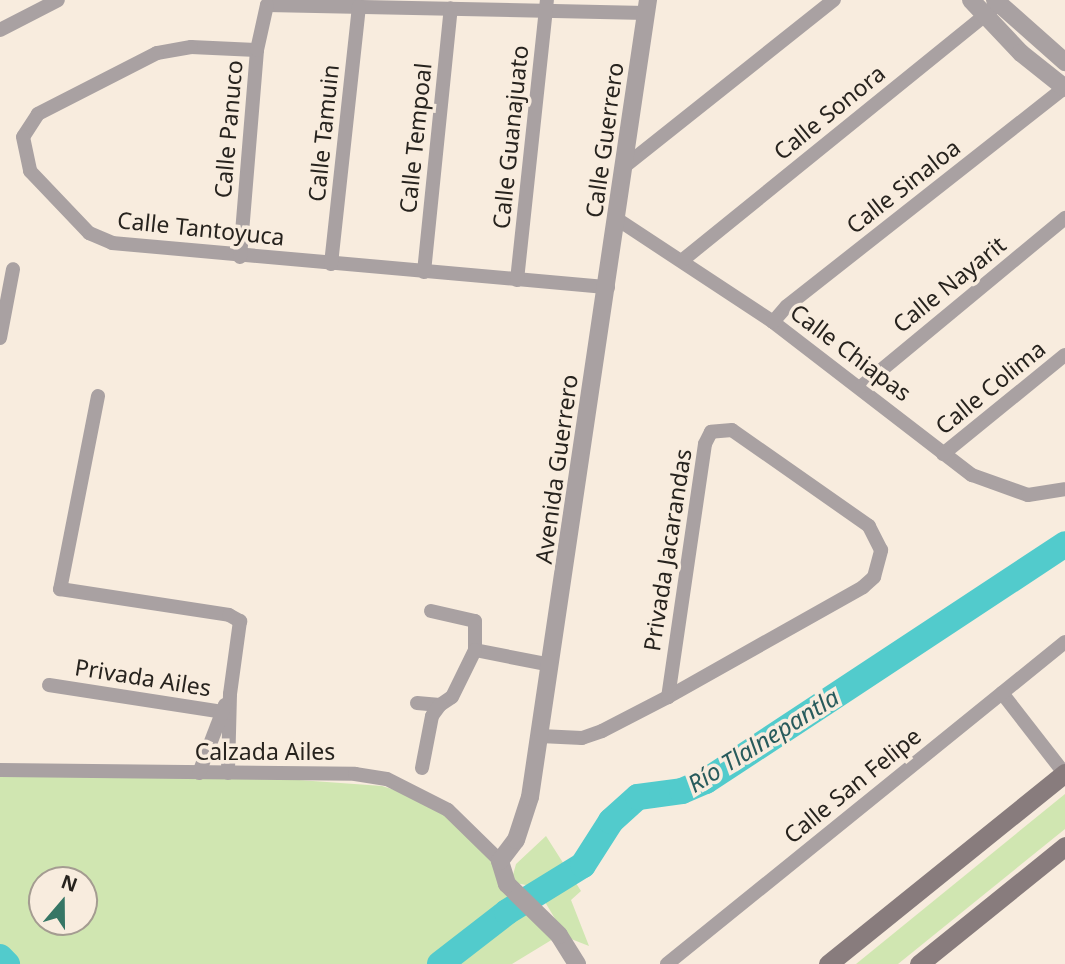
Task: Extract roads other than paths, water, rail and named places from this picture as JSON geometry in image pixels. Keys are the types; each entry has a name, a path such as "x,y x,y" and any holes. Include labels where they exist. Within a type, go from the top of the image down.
{"main road":[{"path":"828,964 1065,773"},
{"path":"919,964 1065,846"}],"street":[{"path":"0,30 58,0"},
{"path":"625,166 834,0"},
{"path":"971,0 984,16 1064,88"},
{"path":"999,1 1065,62"},
{"name":"Calle Sonora","path":"684,259 999,1"},
{"path":"265,2 451,8 547,4 647,6"},
{"name":"Calle Panuco","path":"240,257 257,50 265,2"},
{"name":"Calle Guanajuato","path":"517,280 547,4"},
{"name":"Calle Guerrero","path":"608,287 647,6"},
{"name":"Calle Tamuin","path":"331,264 359,7"},
{"name":"Calle Tempoal","path":"424,272 451,8"},
{"name":"Calle Tantoyuca","path":"257,50 191,47 157,53 38,114 23,137 30,171 89,233 112,243 240,257 608,287"},
{"name":"Calle Sinaloa","path":"773,322 787,306 1064,88"},
{"name":"Calle Nayarit","path":"862,386 1065,218"},
{"name":"Calle Chiapas","path":"617,219 684,259 862,386 943,454 999,487 1028,495 1065,489"},
{"path":"0,338 13,269"},
{"name":"Avenida Guerrero","path":"500,861 525,820 552,662 608,287"},
{"name":"Calle Colima","path":"943,454 1065,355"},
{"path":"98,396 60,589 229,615 240,621 226,713 199,773"},
{"name":"Privada Jacarandas","path":"540,736 582,738 668,697 863,587 880,564 881,550 869,526 732,430 711,432 705,444 668,697"},
{"path":"422,768 428,730 440,705 462,682 475,650 475,621 431,611"},
{"name":"Calle San Felipe","path":"667,964 1065,642"},
{"path":"475,650 552,662"},
{"name":"Privada Ailes","path":"49,685 226,713"},
{"path":"1002,693 1065,773"},
{"path":"417,703 440,705"},
{"path":"226,713 228,773"},
{"name":"Calzada Ailes","path":"0,770 355,774 387,779 447,810 500,861"},
{"path":"500,861 512,890 559,935 577,964"}],"waterway":[{"name":"Río Tlalnepantla","path":"440,964 507,912 583,865 611,821 638,797 682,791 706,781 1065,544"},
{"name":"Río Tlalnepantla","path":"0,957 7,964"}]}
